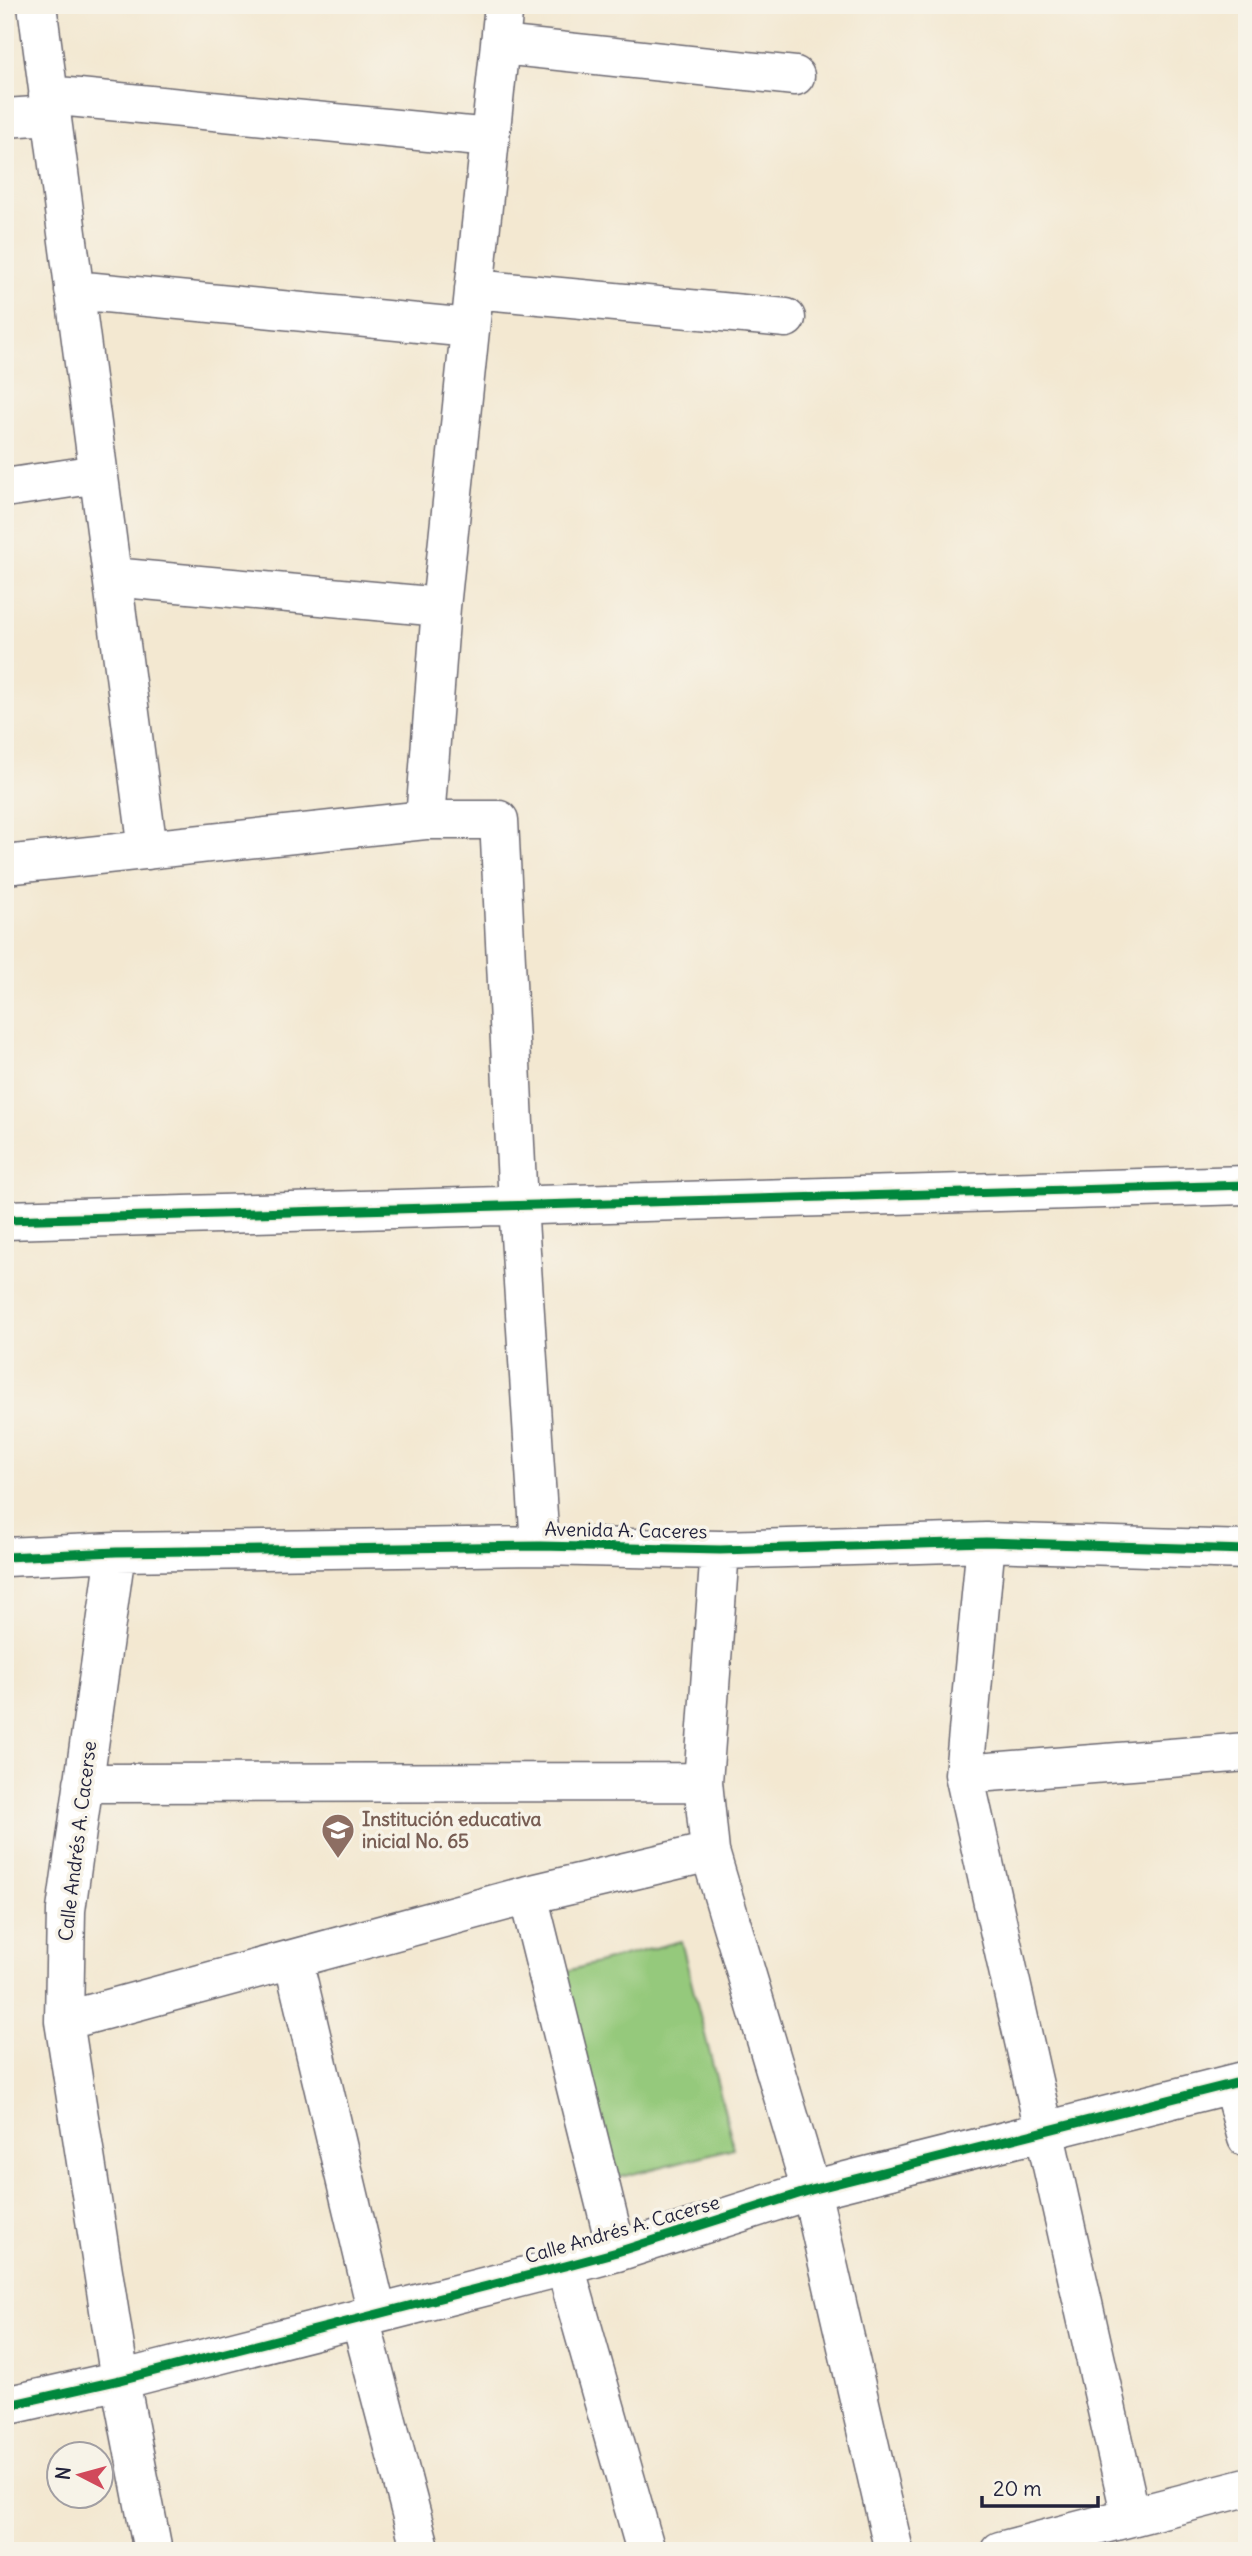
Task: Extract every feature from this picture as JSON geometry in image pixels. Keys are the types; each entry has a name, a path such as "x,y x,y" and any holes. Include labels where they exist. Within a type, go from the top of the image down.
{"street":[{"path":"37,5 148,850"},
{"path":"425,820 441,607 504,5"},
{"path":"500,45 795,76"},
{"path":"5,118 50,105 490,138"},
{"path":"474,289 786,318"},
{"path":"74,290 470,328"},
{"path":"5,488 99,474"},
{"path":"112,577 441,607"},
{"path":"5,865 425,820 499,820 518,1205 540,1546"},
{"path":"5,1220 1247,1185"},
{"path":"986,1542 964,1774 1131,2517"},
{"name":"Avenida A. Caceres","path":"5,1557 116,1552 540,1546 720,1550 986,1542 1247,1550"},
{"path":"720,1550 704,1782 710,1852 811,2190 894,2551"},
{"name":"Calle Andrés A. Cacerse","path":"116,1552 66,1910 64,2021 120,2380 153,2551"},
{"path":"964,1774 1247,1752"},
{"path":"83,1783 704,1782"},
{"path":"64,2021 528,1895 710,1852"},
{"path":"528,1895 617,2252"},
{"path":"293,1959 421,2551"},
{"path":"1239,2082 1247,2138"},
{"name":"Calle Andrés A. Cacerse","path":"5,2406 120,2380 565,2266 811,2190 1239,2082"},
{"path":"565,2266 646,2551"},
{"path":"1000,2551 1247,2487"}],"green space":[{"path":"681,1941 734,2148 617,2178 563,1972"}],"cycle path":[{"path":"5,1220 1247,1185"},
{"path":"5,1557 116,1552 540,1546 720,1550 986,1542 1247,1550"},
{"path":"5,2406 120,2380 565,2266 811,2190 1247,2080"}],"place":[{"name":"Institución educativa inicial No. 65","path":"338,1860"}]}
